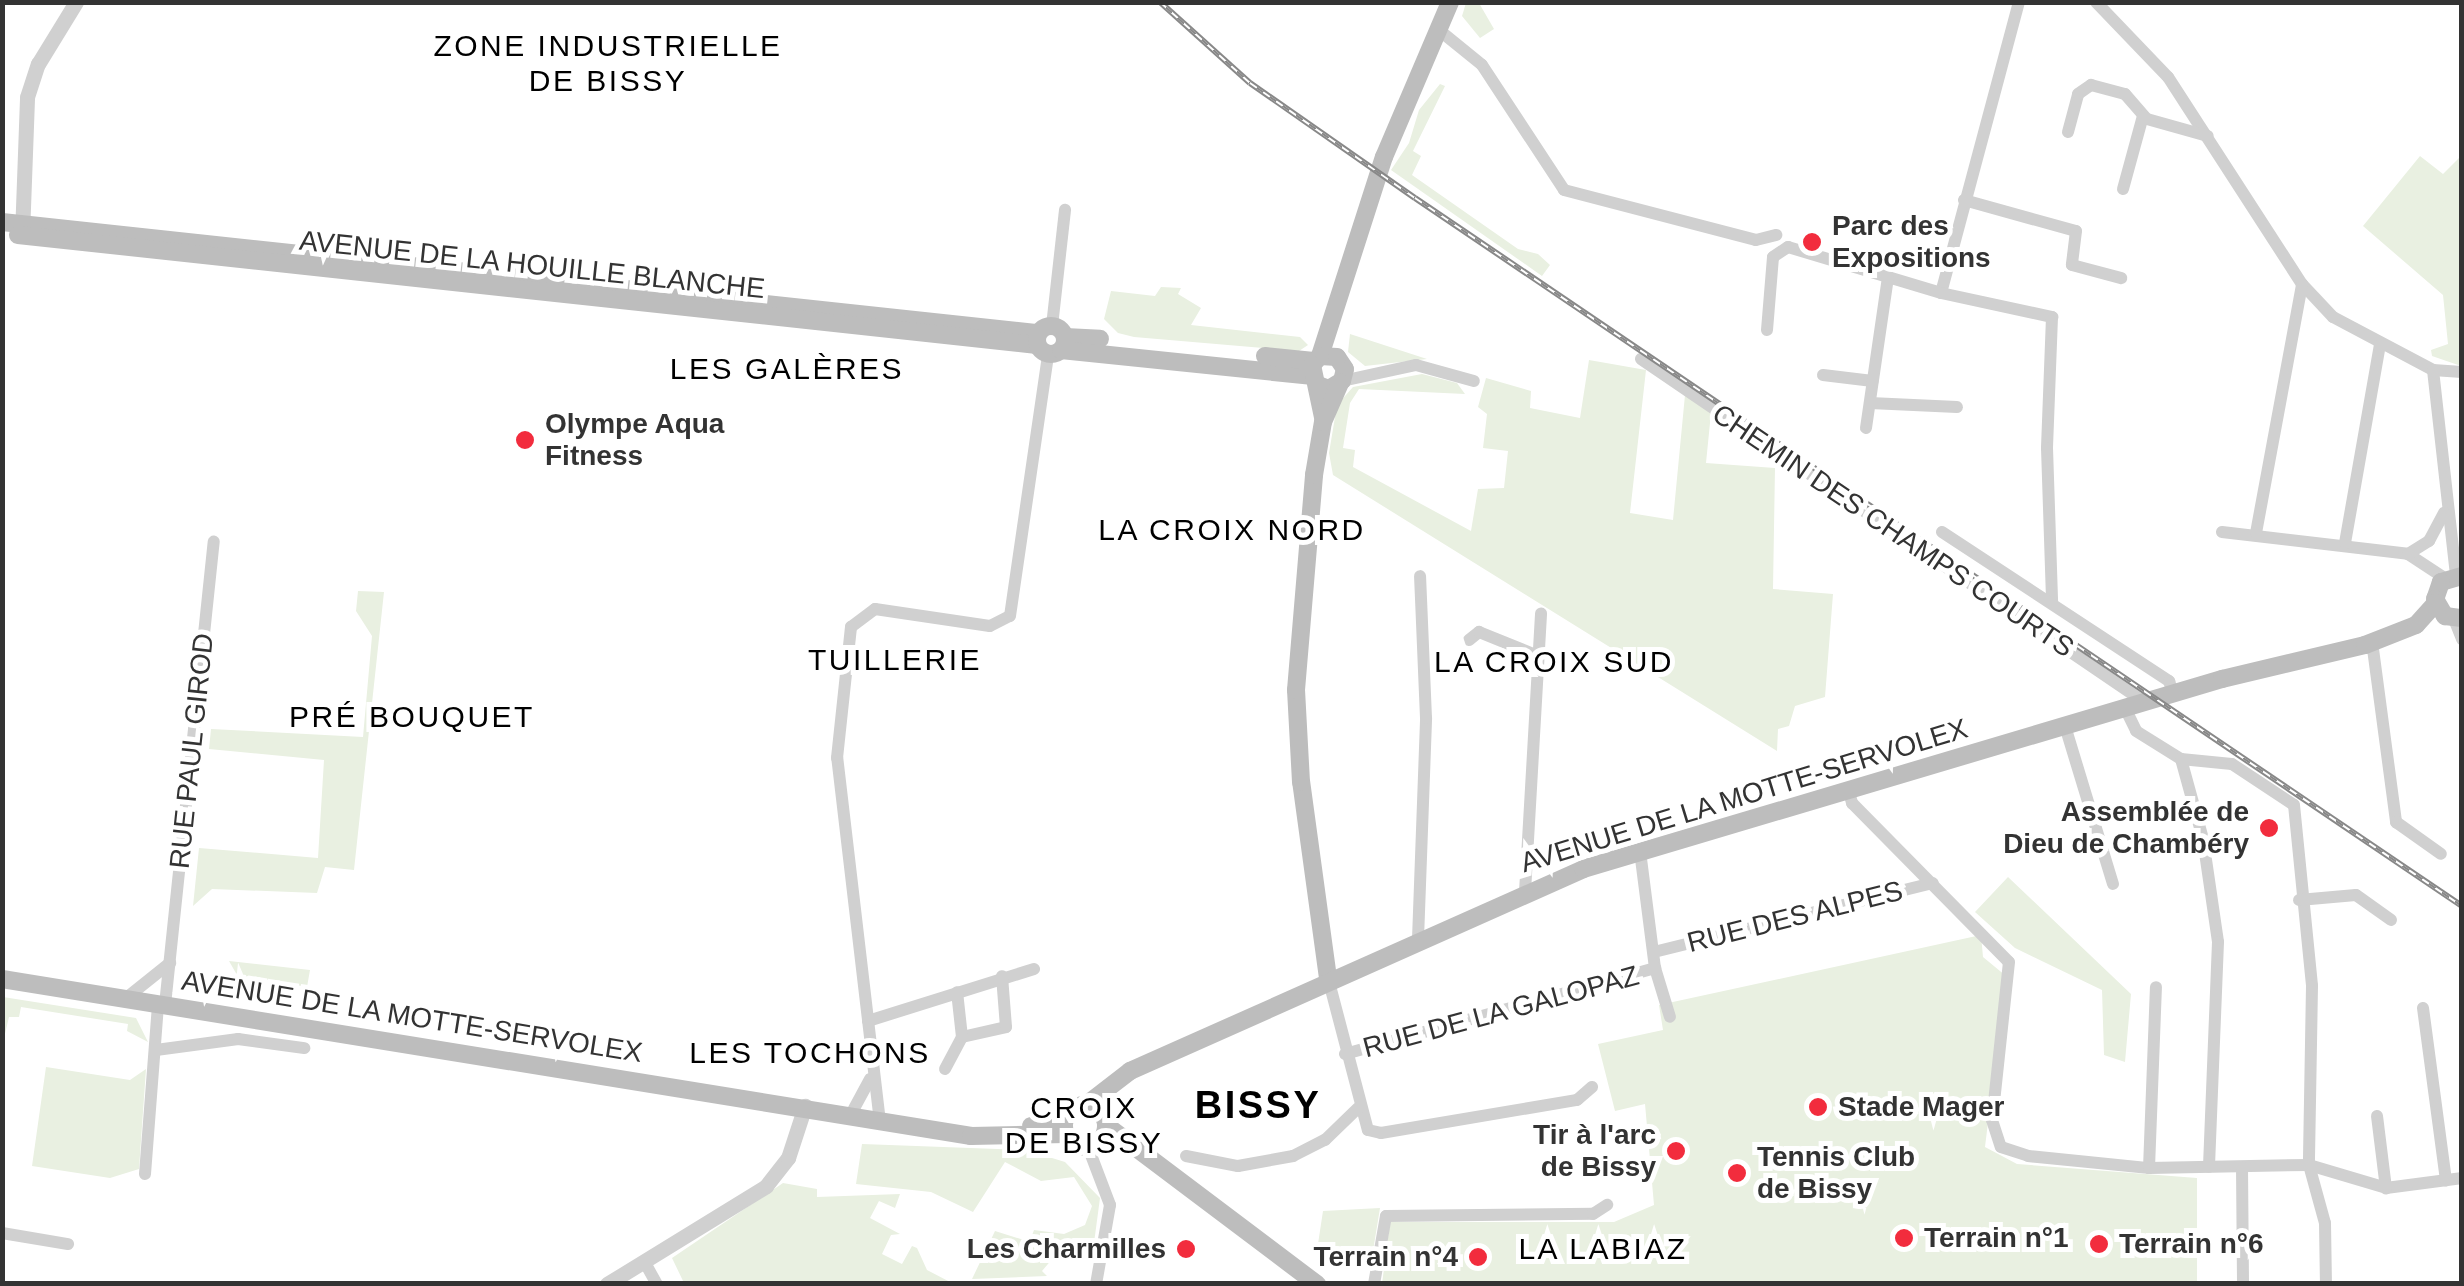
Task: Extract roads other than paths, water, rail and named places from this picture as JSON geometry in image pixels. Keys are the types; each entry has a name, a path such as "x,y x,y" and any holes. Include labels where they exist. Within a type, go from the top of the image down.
{"main road":[{"path":"1328,978 1301,782 1296,690 1323,422 1316,370 1334,325 1354,238 1450,2"},
{"path":"2,222 23,230"},
{"path":"2,233 23,230"},
{"name":"AVENUE DE LA HOUILLE BLANCHE","path":"23,230 1316,370"},
{"path":"1323,422 1342,372 1334,325"},
{"path":"1316,370 1342,372"},
{"path":"1316,370 1342,372"},
{"path":"2327,655 2370,650 2413,626 2450,597"},
{"path":"2370,650 2450,597"},
{"path":"2327,655 2413,626"},
{"name":"AVENUE DE LA MOTTE-SERVOLEX","path":"2,979 930,1129 1086,1129 1138,1072 1328,978 1526,892 1640,851 1848,788 2159,698 2327,655"},
{"path":"1086,1129 1134,1146 1318,1284"}],"street":[{"path":"23,230 25,106 38,64 76,2"},
{"path":"1940,293 2019,2"},
{"path":"2096,2 2156,61 2302,284 2342,324 2433,370 2462,372"},
{"path":"1439,30 1482,64 1564,190 1756,240 1776,235"},
{"path":"2068,132 2078,94 2091,85 2126,94 2143,116 2208,136"},
{"path":"2123,190 2143,116"},
{"path":"1964,200 2076,231 2072,266 2121,278"},
{"path":"880,1122 871,1077 838,758 851,627 875,609 990,626 1010,616 1065,210"},
{"path":"1767,330 1780,248 1940,293 2052,317 2047,448 2052,602"},
{"path":"1866,428 1888,277"},
{"path":"2256,533 2302,284"},
{"path":"2345,543 2380,344"},
{"name":"CHEMIN DES CHAMPS COURTS","path":"1641,359 2159,698"},
{"path":"1342,372 1429,366 1474,381"},
{"path":"2433,370 2450,597 2462,639"},
{"path":"1822,374 1873,381"},
{"path":"1870,402 1957,407"},
{"path":"2408,554 2430,541 2444,514"},
{"path":"1942,532 2169,681 2159,698"},
{"path":"2222,532 2345,543 2408,554 2450,597"},
{"name":"RUE PAUL GIROD","path":"145,1174 156,1050 172,961 214,542"},
{"path":"1418,940 1426,718 1420,576"},
{"path":"1526,892 1541,613"},
{"path":"1470,640 1479,632 1538,656"},
{"path":"2370,650 2396,822 2441,854"},
{"path":"2125,708 2136,731 2182,759 2232,764 2294,805 2299,900 2312,986 2309,1165 2325,1224 2326,1284"},
{"path":"2065,726 2113,884"},
{"path":"2182,759 2192,781 2218,942 2209,1167"},
{"path":"1848,788 1852,803 2004,951 2010,977 1992,1120 2001,1147 2018,1154 2149,1168 2309,1165 2386,1188 2462,1178"},
{"path":"1640,851 1658,952 1656,968 1670,1016"},
{"name":"RUE DES ALPES","path":"1658,952 1933,883"},
{"path":"2299,900 2356,895 2391,920"},
{"path":"126,999 172,961"},
{"path":"868,1022 1034,968"},
{"name":"RUE DE LA GALOPAZ","path":"1345,1054 1656,968"},
{"path":"962,1037 1006,1027 1002,976"},
{"path":"1328,978 1360,1113 1381,1133 1577,1100 1592,1087"},
{"path":"2149,1168 2156,987"},
{"path":"945,1069 962,1037 957,992"},
{"path":"2423,1008 2446,1180"},
{"path":"156,1050 238,1039 304,1048"},
{"path":"850,1116 871,1077"},
{"path":"607,1284 773,1179 806,1106"},
{"path":"1186,1156 1238,1166 1293,1156 1325,1140 1360,1113"},
{"path":"2378,1116 2386,1188"},
{"path":"1086,1129 1098,1180 1110,1205 1096,1284"},
{"path":"2242,1166 2243,1284"},
{"path":"1374,1284 1386,1216 1593,1214 1608,1206"},
{"path":"2,1233 68,1244"},
{"path":"644,1261 657,1284"}],"railway":[{"path":"1160,2 1250,83 1415,198 2462,906"}],"place":[{"name":"Parc des Expositions","path":"1812,242"},
{"name":"Olympe Aqua Fitness","path":"525,440"},
{"name":"Assemblée de Dieu de Chambéry","path":"2269,828"},
{"name":"Stade Mager","path":"1818,1107"},
{"name":"Tir à l'arc de Bissy","path":"1676,1151"},
{"name":"Tennis Club de Bissy","path":"1737,1173"},
{"name":"Terrain n°1","path":"1904,1238"},
{"name":"Terrain n°6","path":"2099,1244"},
{"name":"Les Charmilles","path":"1186,1249"},
{"name":"Terrain n°4","path":"1478,1257"}],"district":[{"name":"ZONE INDUSTRIELLE DE BISSY","path":"608,63"},
{"name":"LES GALÈRES","path":"787,369"},
{"name":"LA CROIX NORD","path":"1232,530"},
{"name":"TUILLERIE","path":"895,660"},
{"name":"LA CROIX SUD","path":"1554,662"},
{"name":"PRÉ BOUQUET","path":"412,717"},
{"name":"LES TOCHONS","path":"810,1053"},
{"name":"BISSY","path":"1258,1106"},
{"name":"CROIX DE BISSY","path":"1084,1125"},
{"name":"LA LABIAZ","path":"1603,1249"}]}
